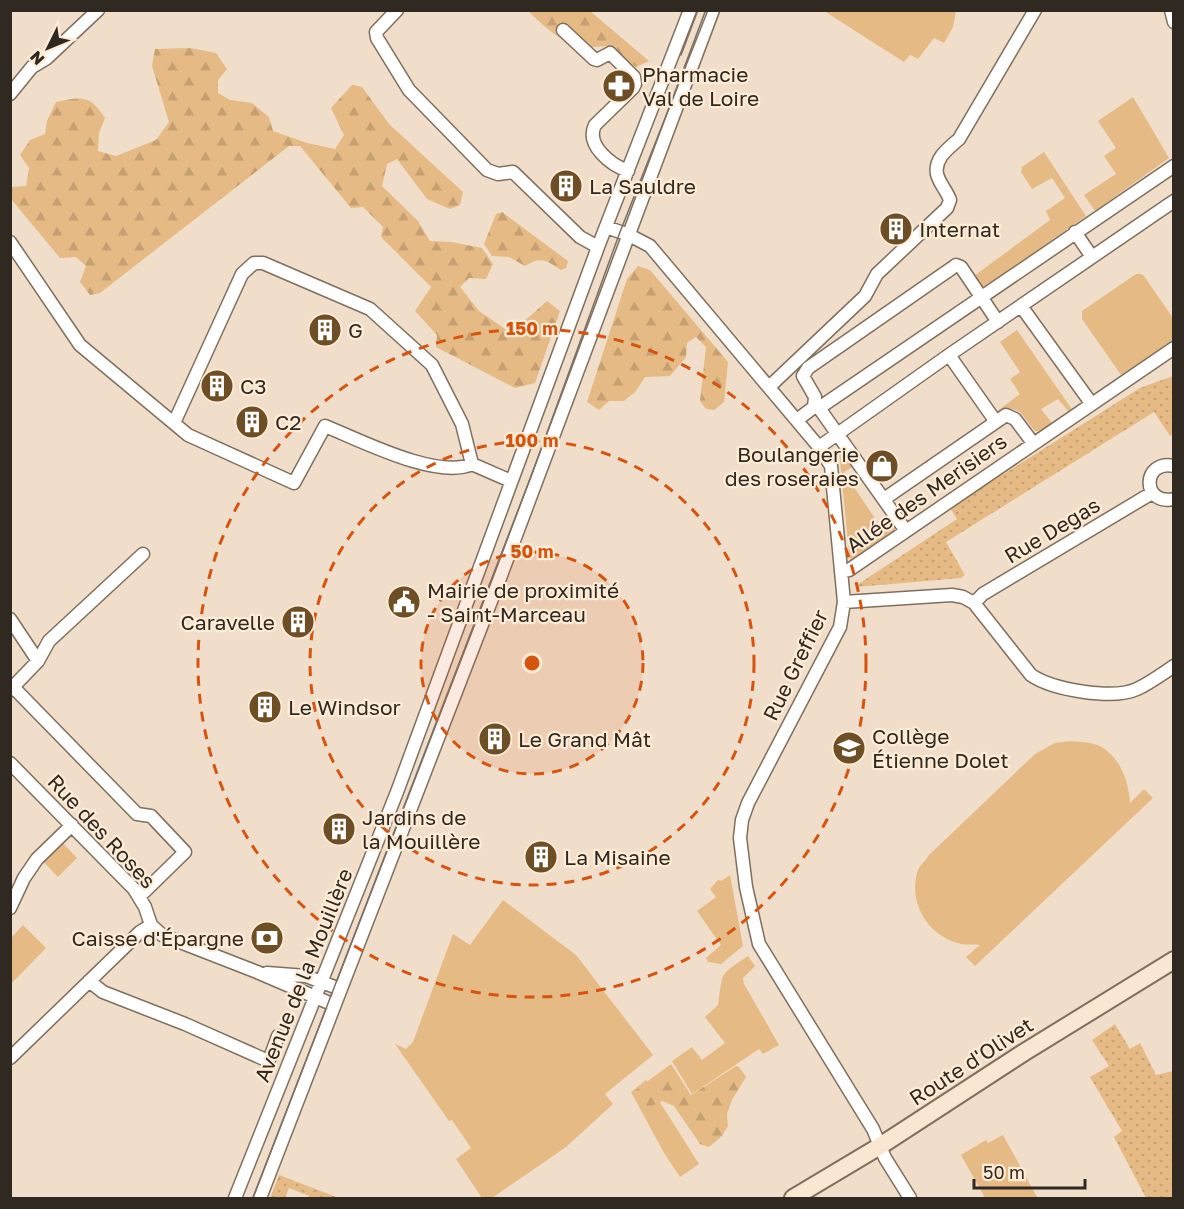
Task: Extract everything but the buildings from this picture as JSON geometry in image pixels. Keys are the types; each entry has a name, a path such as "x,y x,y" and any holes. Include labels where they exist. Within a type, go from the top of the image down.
{"main road":[{"name":"Route d'Olivet","path":"792,1198 880,1146 1023,1053 1173,960"}],"street":[{"path":"11,93 32,67 47,58 98,10"},
{"path":"397,10 376,32 377,38 409,90 487,171 498,174 513,172 580,237 598,247"},
{"name":"Avenue de la Mouillère","path":"235,1198 397,792 598,247 690,10"},
{"name":"Avenue de la Mouillère","path":"260,1198 500,578 713,10"},
{"path":"769,387 865,296 877,274 947,208 950,200 937,174 943,152 960,139 1035,10"},
{"path":"1171,10 1173,22"},
{"path":"563,30 594,59 597,60 610,53 634,77 633,88 595,125 592,131 594,143 609,161 628,171"},
{"path":"797,420 981,298 1173,166"},
{"path":"819,447 1173,201"},
{"path":"606,226 628,235"},
{"path":"1075,232 1092,257"},
{"name":"Rue Greffier","path":"628,235 650,246 797,420 831,466 844,602 840,627 748,803 742,819 740,838 746,886 759,944 873,1129 885,1158 910,1198"},
{"path":"10,242 80,345 188,435 294,483 326,426 422,465 463,468 472,464 511,481"},
{"path":"174,423 242,274 254,263 263,263 370,309 432,365 462,424 472,464"},
{"path":"906,531 817,407 803,376 808,368 956,266 960,267 998,322"},
{"path":"1021,306 1091,403"},
{"name":"Allée des Merisiers","path":"841,572 849,570 1173,348"},
{"path":"949,355 996,422"},
{"name":"Allée des Merisiers","path":"884,499 1006,415 1012,416 1033,443"},
{"path":"1173,466 1165,465 1154,470 1149,481 1152,493 1161,500 1173,499"},
{"name":"Rue Degas","path":"974,603 983,594 1152,493"},
{"path":"140,897 185,852 151,816 137,814 12,689 38,661 49,640 144,554"},
{"path":"844,602 952,595 963,597 974,603 1031,675 1042,683 1082,691 1118,693 1136,689 1173,666"},
{"path":"10,619 38,661"},
{"name":"Rue des Roses","path":"10,763 140,897 151,925"},
{"path":"10,908 24,878 37,859 72,825"},
{"path":"10,1058 140,932 151,925 162,935 334,1005"},
{"path":"257,972 322,978 341,986"},
{"path":"89,981 103,993 185,1024 266,1060 270,1058 279,1036"}],"green space":[{"path":"528,11 590,11 649,61 636,67 606,46 582,46 562,39"},
{"path":"824,11 956,11 953,27 944,43 934,38 918,59 910,55 904,62"},
{"path":"191,48 216,53 227,69 218,80 218,93 230,100 252,103 269,117 273,131 307,143 335,149 344,135 331,108 352,85 362,87 389,124 463,192 460,205 450,209 427,199 397,159 387,164 382,186 418,221 430,241 451,242 482,248 493,264 486,279 469,278 460,287 479,311 511,333 547,301 560,311 535,383 515,388 436,347 437,335 415,311 431,287 381,237 383,227 363,207 351,208 300,146 289,146 100,293 90,295 80,282 86,266 76,257 60,258 11,199 11,187 26,186 29,168 20,155 30,140 45,134 47,121 56,102 72,99 89,101 105,118 99,133 98,151 116,156 156,140 169,122 152,66 155,49"},
{"path":"1133,97 1169,158 1095,211 1084,195 1116,174 1104,156 1116,148 1098,121"},
{"path":"1044,152 1086,216 985,287 981,286 974,276 1050,220 1046,211 1065,198 1052,178 1032,189 1021,172 1022,167"},
{"path":"502,212 568,261 566,268 561,270 543,260 525,266 509,257 492,256 484,244 496,214"},
{"path":"638,266 650,270 728,362 724,402 714,410 706,409 700,401 706,347 696,337 687,343 686,357 670,376 645,377 636,391 624,401 609,401 599,410 587,402 627,279"},
{"path":"1136,274 1144,276 1173,318 1173,340 1121,375 1082,319 1082,311"},
{"path":"1017,330 1073,411 1069,412 1058,399 1041,409 1052,423 1039,431 1035,431 1016,410 996,412 1020,394 1010,379 1020,372 1000,342"},
{"path":"1173,376 1173,434 1170,436 1154,412 946,542 965,575 961,578 856,587 957,519 950,508 1140,388"},
{"path":"841,449 854,466 844,472 882,529 892,523 896,531 850,562 839,451"},
{"path":"1071,741 1100,746 1113,756 1128,786 1130,803 1144,789 1153,798 975,966 966,957 980,945 961,944 949,940 930,926 923,916 915,894 918,870 929,855 1035,754 1055,743"},
{"path":"61,841 77,858 58,877 42,860"},
{"path":"730,875 743,946 721,964 708,962 706,958 721,945 697,911 716,897 710,889 718,880 721,881"},
{"path":"503,900 576,955 653,1055 605,1094 613,1104 566,1147 492,1198 482,1198 456,1159 471,1148 452,1120 449,1121 395,1044 406,1049 413,1042 453,934 470,945"},
{"path":"23,925 46,948 11,984 11,938"},
{"path":"748,956 755,966 743,978 744,984 779,1045 763,1054 759,1049 692,1094 672,1061 692,1047 702,1060 725,1043 705,1017 718,1005 724,975"},
{"path":"1115,1024 1130,1049 1140,1043 1156,1075 1173,1071 1173,1198 1146,1198 1114,1137 1122,1131 1090,1077 1109,1066 1092,1040"},
{"path":"671,1064 691,1095 736,1066 746,1077 732,1100 727,1114 728,1126 722,1136 709,1147 700,1144 674,1106 662,1101 643,1109 633,1092"},
{"path":"646,1080 699,1164 680,1177 664,1153 631,1092"},
{"path":"1003,1135 1037,1197 985,1198 961,1155 986,1140 988,1143"},
{"path":"279,1175 339,1198 309,1198 289,1188 285,1198 270,1198"}],"tram line":[{"path":"681,55 698,10"},
{"path":"253,1198 532,474 620,232 708,10"}],"place":[{"name":"Pharmacie Val de Loire","path":"619,86"},
{"name":"La Sauldre","path":"566,186"},
{"name":"Internat","path":"896,229"},
{"name":"G","path":"325,330"},
{"name":"C3","path":"217,386"},
{"name":"C2","path":"252,422"},
{"name":"Boulangerie des roseraies","path":"882,466"},
{"name":"Mairie de proximité - Saint-Marceau","path":"404,602"},
{"name":"Caravelle","path":"298,622"},
{"name":"Le Windsor","path":"265,707"},
{"name":"Le Grand Mât","path":"495,739"},
{"name":"Collège Étienne Dolet","path":"849,748"},
{"name":"Jardins de la Mouillère","path":"339,829"},
{"name":"La Misaine","path":"541,857"},
{"name":"Caisse d'Épargne","path":"267,938"}]}
